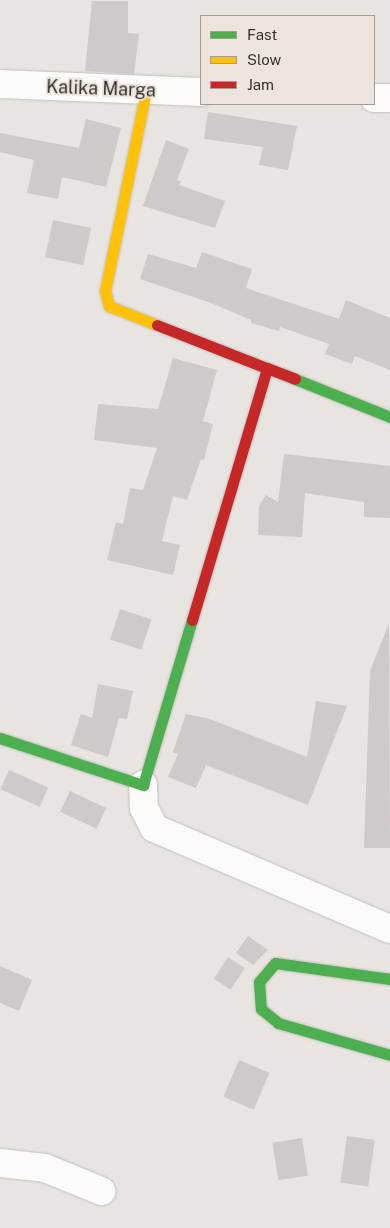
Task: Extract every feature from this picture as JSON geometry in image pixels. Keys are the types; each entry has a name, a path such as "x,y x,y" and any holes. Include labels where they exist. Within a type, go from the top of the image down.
{"street":[{"name":"Kalika Marga","path":"0,84 200,92"},
{"path":"146,91 105,291 109,306 390,417"},
{"path":"375,98 390,98"},
{"path":"267,368 143,785 144,808 154,828 390,929"},
{"path":"0,738 143,785"},
{"path":"390,979 275,963 260,982 261,1009 278,1023 390,1055"},
{"path":"0,1163 45,1168 101,1191"}],"building":[{"path":"92,1 128,1 128,33 139,34 134,74 85,71"},
{"path":"208,112 297,126 288,170 259,165 263,147 204,139"},
{"path":"86,119 121,128 106,187 62,177 58,199 27,193 34,160 0,152 0,133 79,148"},
{"path":"166,140 189,149 177,180 181,181 179,185 225,201 215,228 143,206"},
{"path":"53,220 91,228 83,265 45,257"},
{"path":"202,252 252,269 246,288 339,319 346,300 390,318 390,370 355,356 352,364 325,354 329,344 280,327 279,331 251,323 251,320 211,303 140,279 148,254 196,268"},
{"path":"173,358 217,370 203,421 213,424 204,460 201,459 187,500 173,496 162,541 180,545 173,575 107,560 116,522 123,524 130,488 143,490 157,448 94,440 98,404 158,409"},
{"path":"284,454 390,466 390,518 364,517 364,502 305,493 302,537 258,535 259,506 266,495 278,502"},
{"path":"120,609 151,619 141,650 110,639"},
{"path":"389,623 390,848 364,848 370,671"},
{"path":"98,684 133,691 127,719 119,718 108,757 71,745 81,714 92,718"},
{"path":"316,701 347,706 308,805 206,765 196,788 168,777 178,754 173,752 186,714 210,719 307,757"},
{"path":"9,770 48,787 40,807 0,789"},
{"path":"70,791 106,808 97,829 60,812"},
{"path":"248,936 268,950 253,965 236,953"},
{"path":"228,957 245,968 231,990 214,979"},
{"path":"0,966 32,980 19,1011 0,1003"},
{"path":"239,1060 269,1073 254,1110 223,1097"},
{"path":"347,1136 375,1140 368,1186 340,1183"},
{"path":"302,1138 308,1176 278,1180 272,1143"}],"traffic: fast":[{"path":"295,379 390,417"},
{"path":"0,738 143,785 192,620"},
{"path":"390,979 275,963 259,982 261,1009 278,1023 390,1055"}],"traffic: slow":[{"path":"146,91 105,291 109,306 157,325"}],"traffic: jam":[{"path":"157,325 267,368"},
{"path":"192,620 267,368 295,379"}]}
